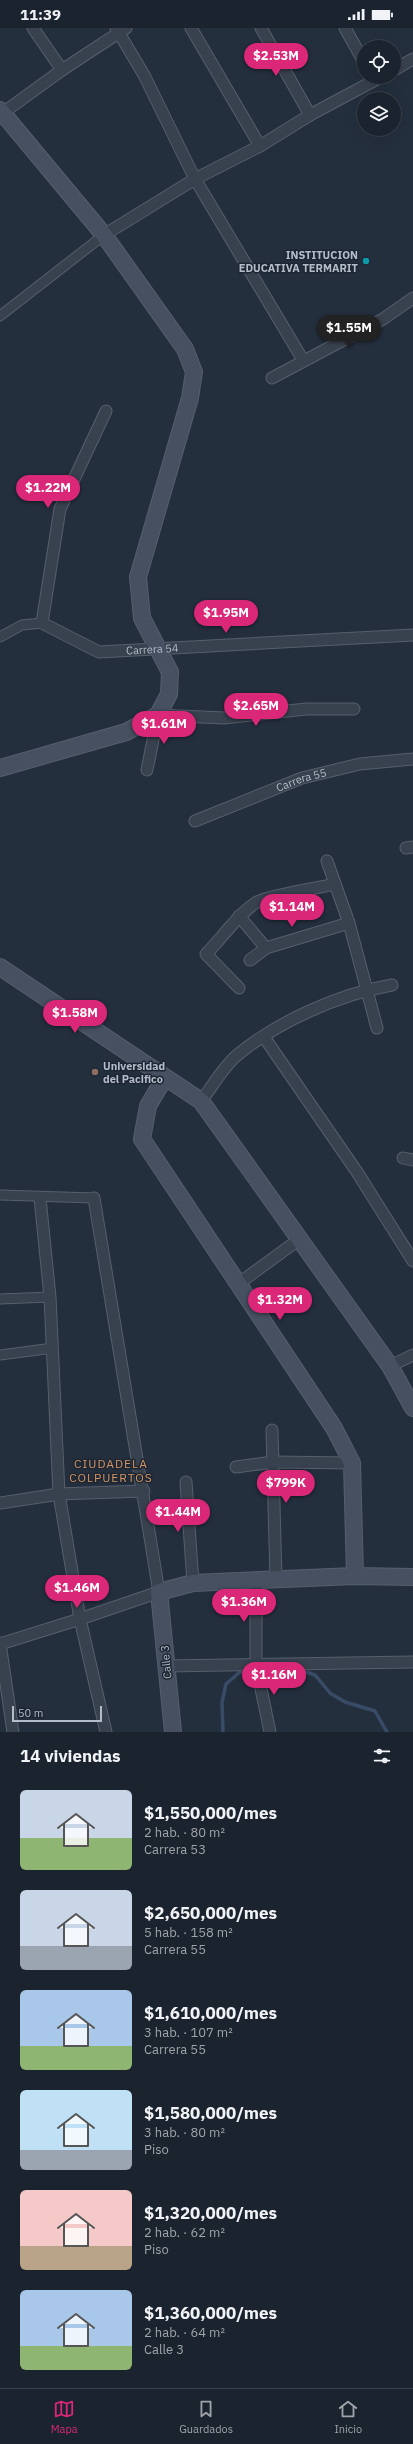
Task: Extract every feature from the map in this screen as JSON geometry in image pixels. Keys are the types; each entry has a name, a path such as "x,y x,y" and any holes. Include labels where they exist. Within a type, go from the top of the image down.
{"main road":[{"path":"0,768 126,732 158,715 169,694 170,672 142,618 138,577 190,398 194,372 185,349 104,235 1,113"},
{"path":"0,967 201,1101 301,1238 390,1366 413,1408"},
{"path":"166,1077 148,1106 142,1140 334,1428 352,1463 355,1576"},
{"path":"159,1592 193,1583 355,1576 413,1577"},
{"name":"Calle 3","path":"159,1592 173,1732"}],"street":[{"path":"33,28 62,70"},
{"path":"191,28 260,146"},
{"path":"261,28 310,115"},
{"path":"345,28 357,49"},
{"path":"1,113 120,29 195,179 303,360"},
{"path":"401,66 412,61"},
{"path":"0,316 104,235 195,179 260,146 310,115 365,84"},
{"path":"272,378 303,360 384,319 413,298"},
{"path":"0,637 22,625 42,623 60,509 106,412"},
{"name":"Carrera 54","path":"42,623 99,652 413,635"},
{"path":"147,770 158,715 224,718 306,710 354,709"},
{"name":"Carrera 55","path":"195,821 302,778 360,764 413,759"},
{"path":"327,861 349,923 377,1028"},
{"path":"239,988 206,954 224,936 239,916 258,901 335,884"},
{"path":"239,916 266,948"},
{"path":"250,960 266,948 349,923"},
{"path":"201,1101 234,1058 264,1037 339,998 367,989 392,985"},
{"path":"264,1037 357,1172 413,1261"},
{"path":"0,1195 40,1198 94,1198 118,1349 144,1490 159,1592 80,1619 0,1643 13,1732"},
{"path":"40,1198 50,1297 59,1494 80,1619 106,1732"},
{"path":"238,1284 301,1238"},
{"path":"0,1299 50,1297"},
{"path":"0,1355 53,1348"},
{"path":"390,1366 413,1355"},
{"path":"272,1430 276,1579"},
{"path":"236,1466 274,1462 352,1463"},
{"path":"186,1482 193,1583"},
{"path":"0,1503 59,1494 144,1490"},
{"path":"256,1581 256,1665 270,1732"},
{"path":"166,1666 413,1662"}],"waterway":[{"path":"294,1668 315,1675 330,1693 345,1702 375,1711 387,1732"},
{"path":"223,1732 222,1702 226,1684 240,1672 263,1673 280,1669"}],"place":[{"name":"INSTITUCION EDUCATIVA TERMARIT","path":"366,261"},
{"name":"Universidad del Pacifico","path":"95,1072"}],"district":[{"name":"CIUDADELA COLPUERTOS","path":"111,1470"}]}
